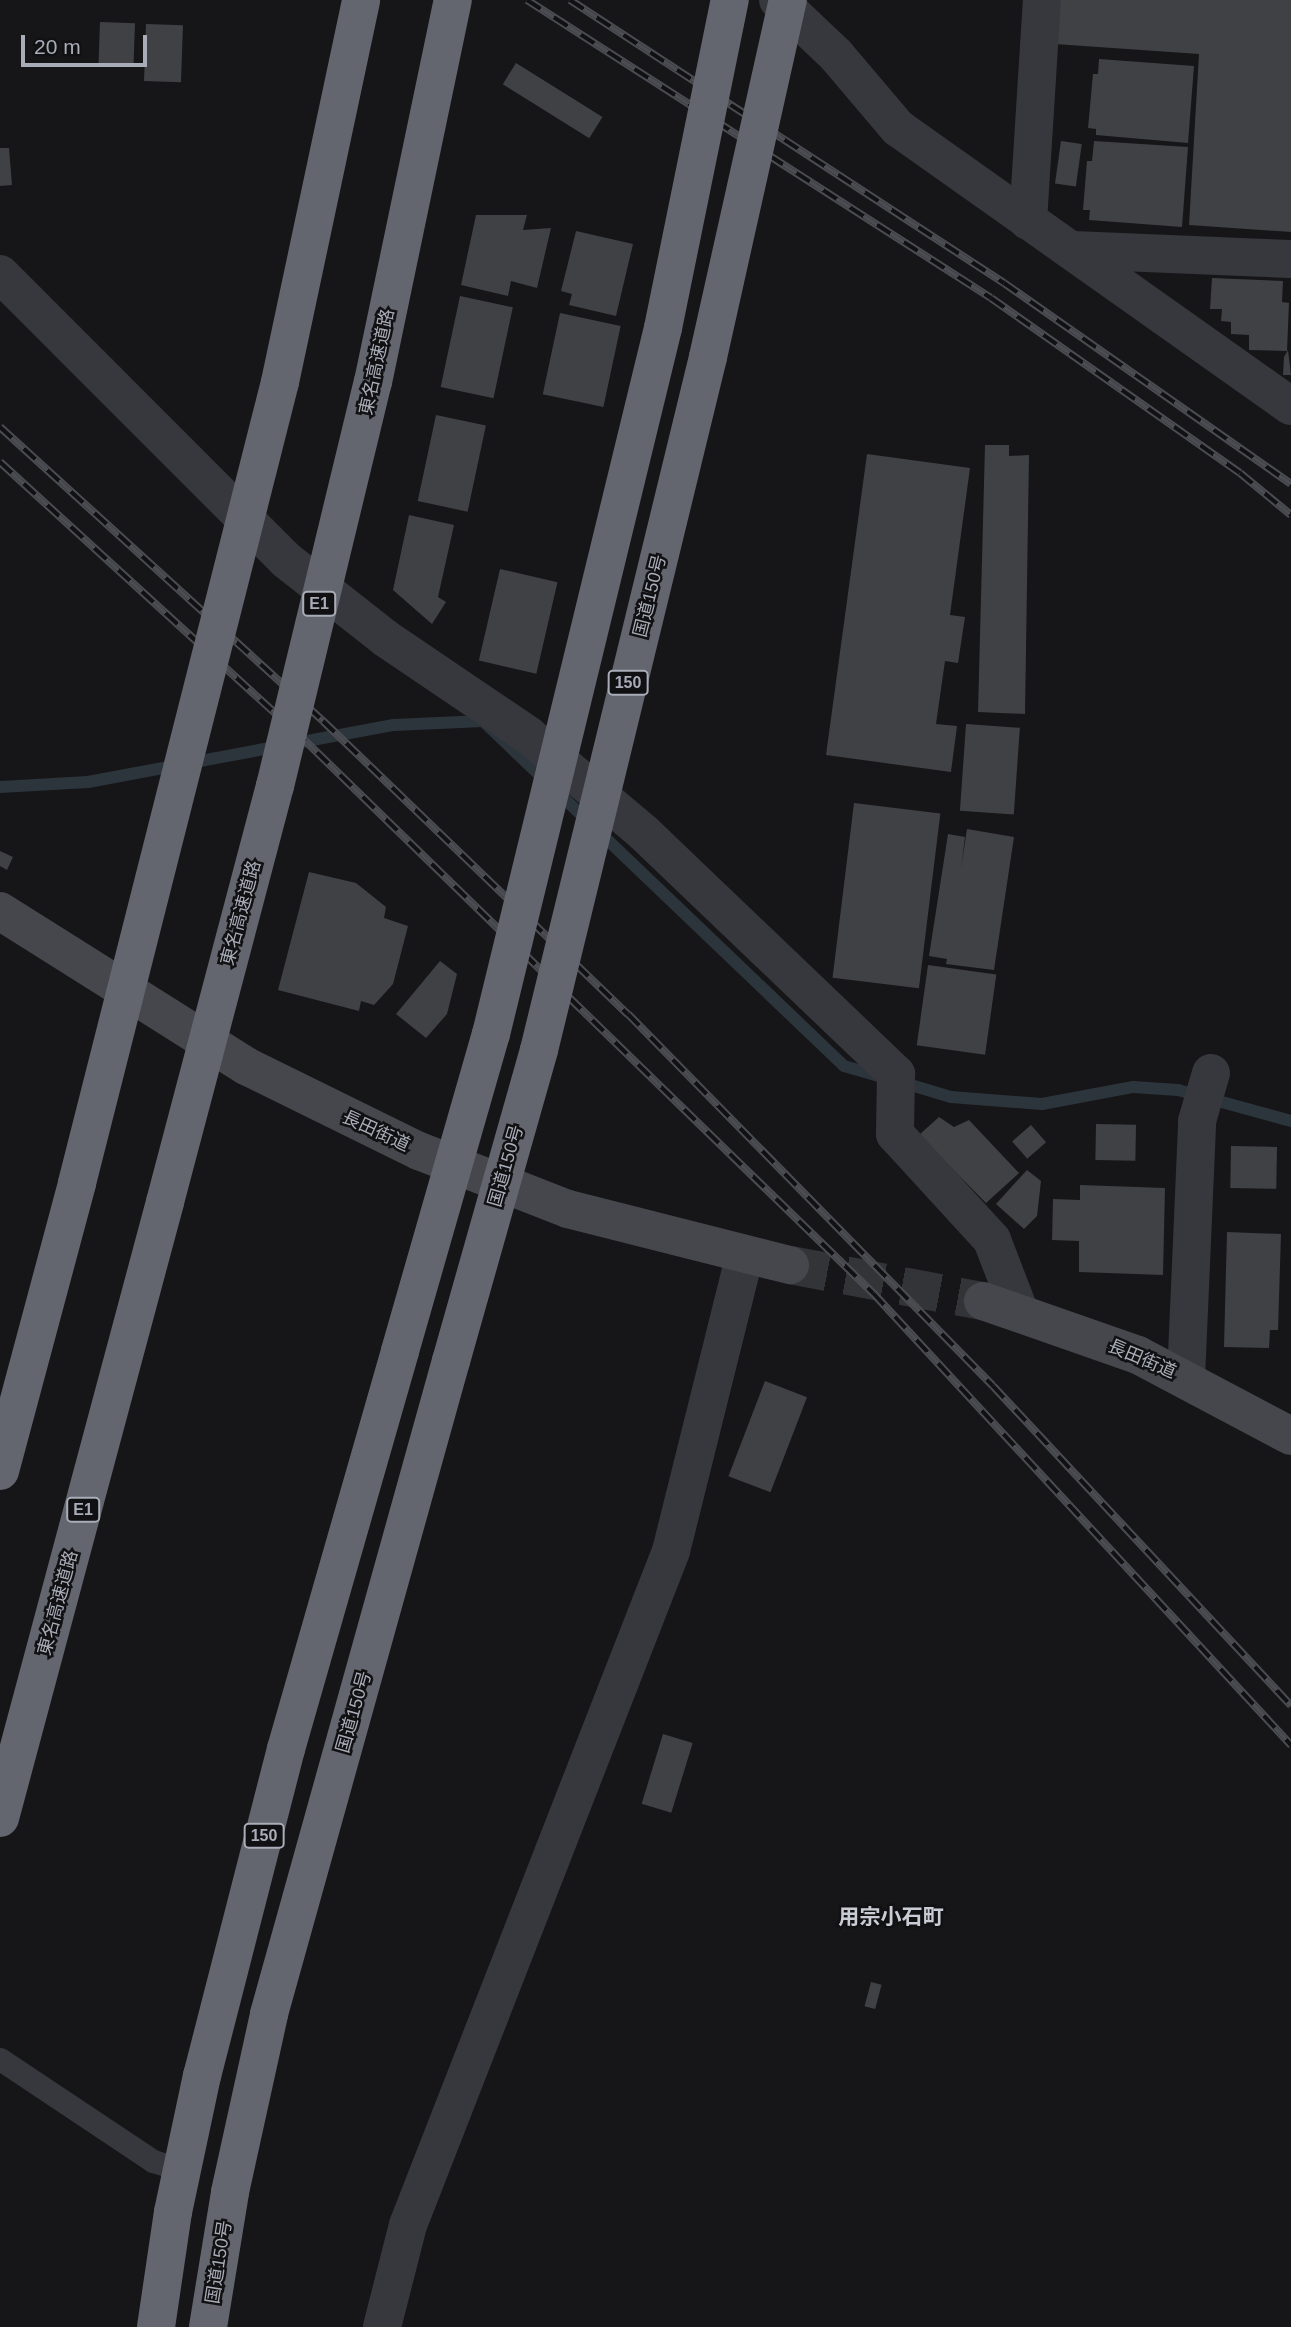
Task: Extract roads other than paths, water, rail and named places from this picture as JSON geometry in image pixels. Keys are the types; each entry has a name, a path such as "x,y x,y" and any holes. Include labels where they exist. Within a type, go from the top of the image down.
{"highway":[{"path":"0,1471 77,1183 280,382 361,0"},
{"name":"東名高速道路","path":"0,1818 275,786 373,382 453,0"},
{"name":"150","path":"156,2327 182,2171 202,2076 286,1749 491,1034 663,328 730,0"},
{"name":"国道150号","path":"208,2327 230,2192 269,2014 539,1050 708,357 788,0"}],"main road":[{"name":"長田街道","path":"0,911 246,1066 320,1106 419,1151 568,1209 790,1265"},
{"name":"長田街道","path":"983,1301 1186,1378 1291,1436"}],"street":[{"path":"778,0 836,55 898,128 1291,406"},
{"path":"1028,221 1042,0"},
{"path":"1073,250 1291,260"},
{"path":"0,274 286,560 385,638 528,735 644,833 896,1074 895,1134 992,1240 1020,1313"},
{"path":"1186,1378 1197,1121 1211,1073"},
{"path":"382,2327 413,2212 671,1551 745,1255"}],"lane":[{"path":"0,2059 153,2161 182,2171"}],"waterway":[{"path":"0,787 88,782 394,725 483,721 844,1066 880,1076"},
{"path":"901,1082 951,1097 1042,1104 1133,1087 1178,1090 1291,1121"}],"tunnel":[{"path":"790,1265 983,1301"}],"railway":[{"path":"527,0 991,298 1240,473 1291,515"},
{"path":"570,0 1004,283 1291,484"},
{"path":"0,427 323,721 628,1014 993,1386 1291,1706"},
{"path":"0,462 294,730 873,1293 1291,1745"}],"district":[{"name":"用宗小石町","path":"891,1917"}]}
